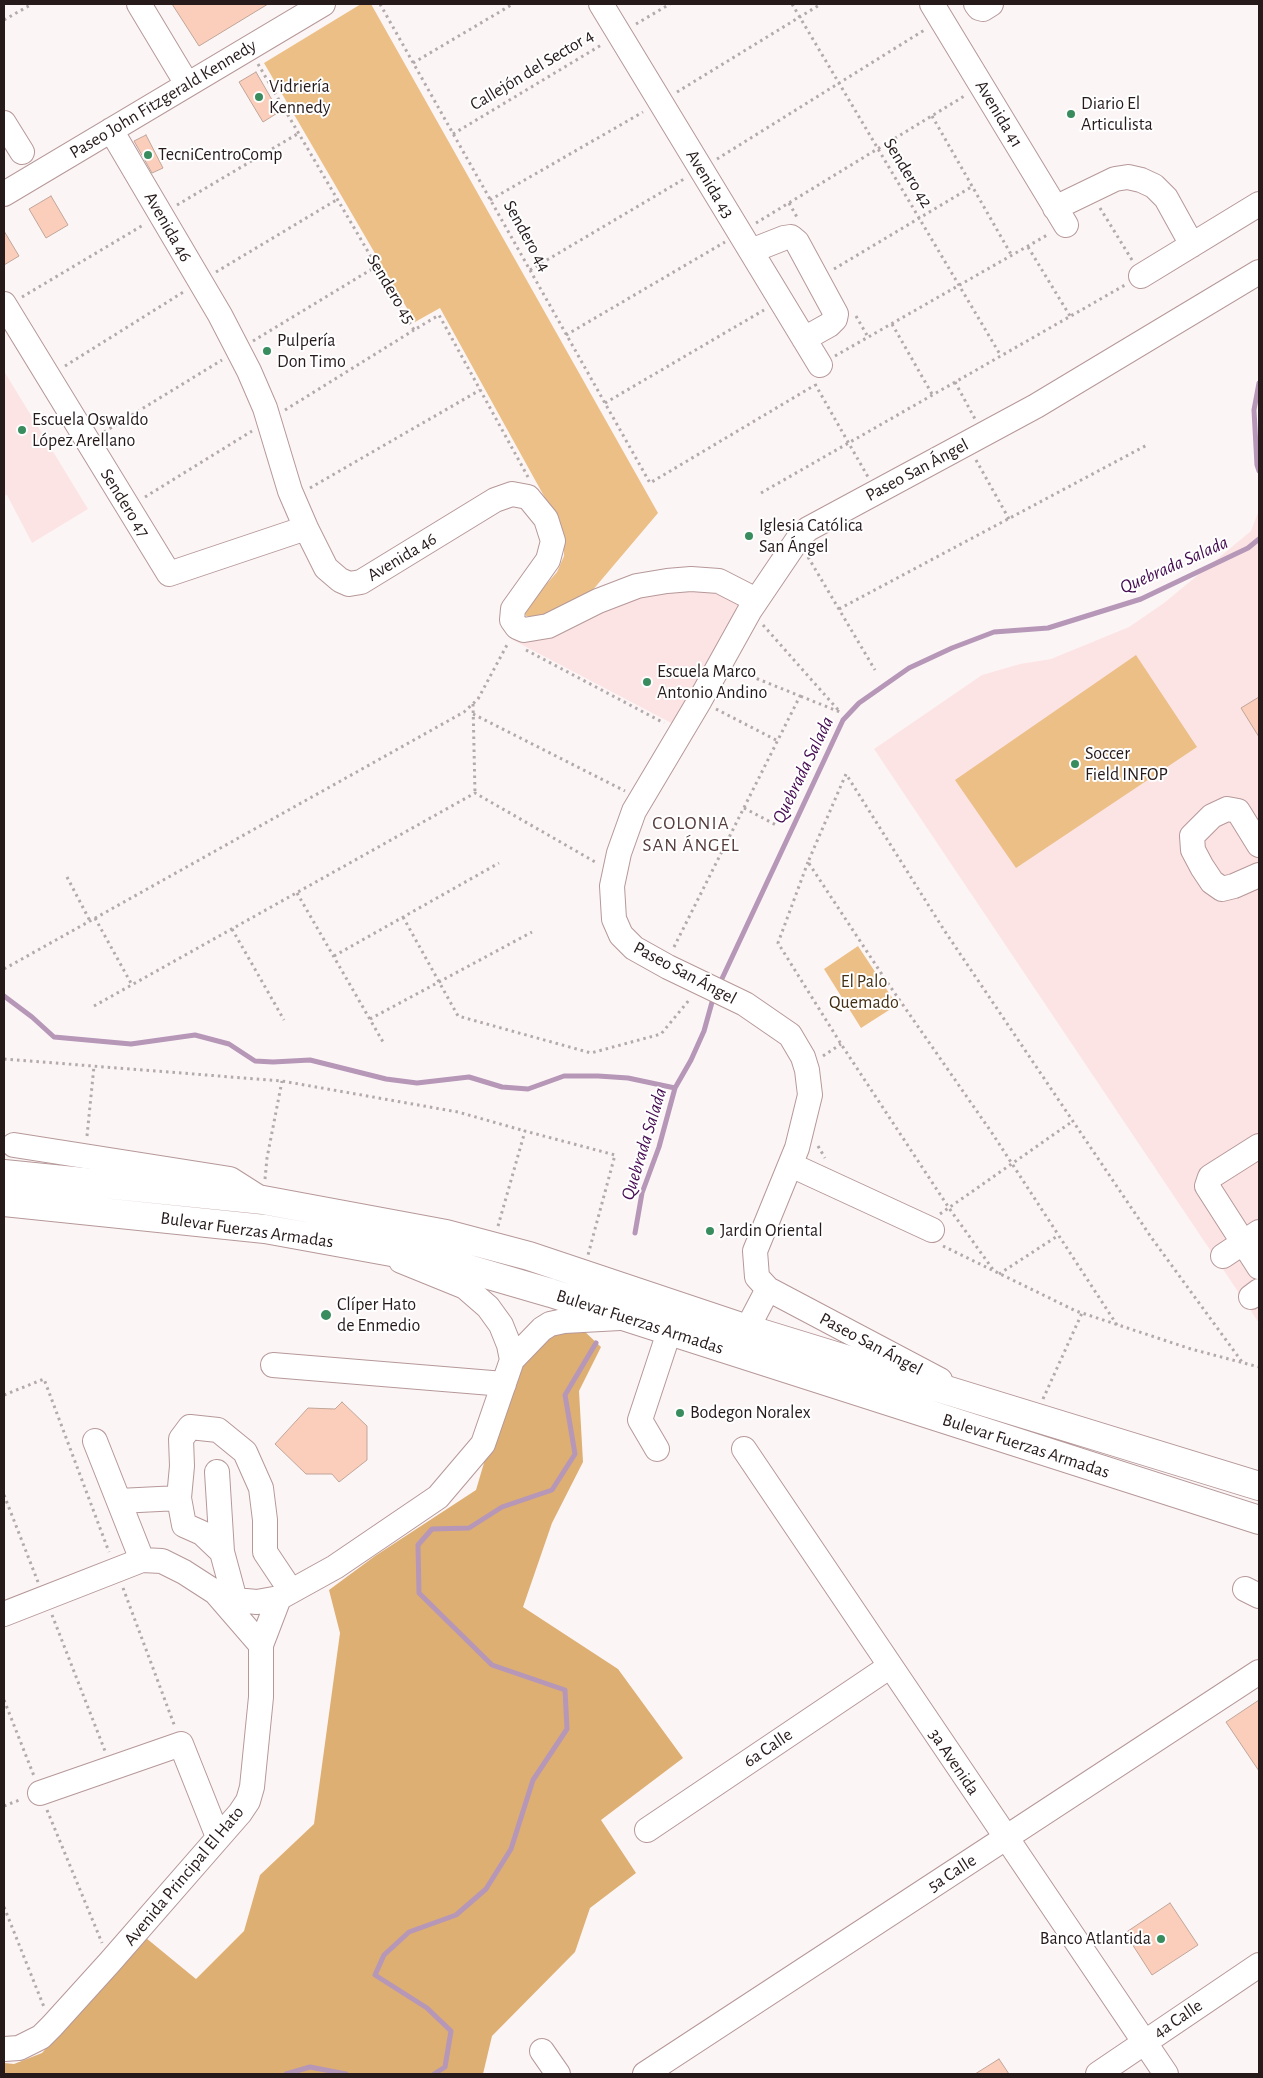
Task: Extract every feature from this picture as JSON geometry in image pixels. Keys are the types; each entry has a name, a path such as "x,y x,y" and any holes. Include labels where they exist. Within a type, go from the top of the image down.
{"highway":[{"name":"Bulevar Fuerzas Armadas","path":"4,1174 263,1200 446,1234 583,1274 747,1329 1259,1486"},
{"name":"Bulevar Fuerzas Armadas","path":"4,1202 265,1229 441,1261 551,1293 1259,1520"}],"street":[{"path":"139,4 188,84"},
{"name":"Paseo John Fitzgerald Kennedy","path":"4,194 323,4"},
{"name":"Avenida 43","path":"601,4 804,339 818,375"},
{"path":"976,4 983,9 991,4"},
{"name":"Avenida 41","path":"937,12 1060,216"},
{"path":"4,123 22,152"},
{"name":"Avenida 46","path":"111,130 220,316 249,371 265,408 293,498 326,568 340,580 349,584 360,582 495,500 512,494 528,497"},
{"path":"1060,216 1114,179 1128,178 1141,180 1154,186 1166,198 1192,245"},
{"path":"1141,276 1259,204"},
{"path":"745,242 791,237 797,242 836,314 835,319 829,325 804,339"},
{"name":"Paseo San Ángel","path":"974,1399 768,1289 756,1277 755,1251 797,1148 810,1095 807,1070 803,1057 790,1035 745,1004 668,967 634,948 621,935 614,920 612,886 619,852 634,811 700,700 753,605 798,539 808,529 1036,406 1259,272"},
{"name":"Sendero 47","path":"4,304 169,574 306,528"},
{"path":"528,497 546,519 553,541 548,560 513,609 512,620 516,626 524,630 548,626 598,601 637,586 667,581 691,579 719,581 753,605"},
{"path":"1259,845 1238,811 1227,809 1212,816 1192,836 1193,850 1202,867 1212,882 1222,889 1259,875"},
{"path":"14,1145 230,1179 263,1200"},
{"path":"1259,1146 1210,1177 1207,1186 1251,1237 1259,1267"},
{"path":"791,1165 934,1223"},
{"path":"1224,1256 1251,1237"},
{"path":"368,1247 465,1287 488,1307 500,1325 509,1345 512,1360"},
{"path":"747,1329 768,1289"},
{"path":"4,1614 142,1560 162,1561 225,1596 257,1602 285,1595 335,1567 438,1498 483,1444 512,1360 534,1336 550,1324 564,1321 622,1317"},
{"path":"657,1449 640,1420 669,1332"},
{"path":"272,1365 504,1384"},
{"path":"222,1552 202,1533 184,1525 179,1498 182,1466 181,1439 190,1427 218,1430 246,1452 260,1488 265,1520 265,1552 285,1595"},
{"path":"95,1441 142,1560"},
{"name":"3a Avenida","path":"744,1449 889,1667 1166,2074"},
{"path":"217,1472 225,1596 261,1645"},
{"path":"119,1501 179,1498"},
{"name":"Avenida Principal El Hato","path":"4,2049 18,2048 41,2037 52,2026 240,1813 248,1801 252,1787 261,1697 261,1645 285,1595"},
{"name":"6a Calle","path":"647,1830 889,1667"},
{"name":"5a Calle","path":"645,2074 1259,1672"},
{"path":"40,1793 181,1744 218,1837"},
{"name":"4a Calle","path":"1098,2074 1259,1965"},
{"path":"542,2051 558,2074"}],"path":[{"path":"4,20 32,4"},
{"name":"Sendero 44","path":"380,4 650,483 818,375"},
{"path":"413,63 513,4"},
{"name":"Callejón del Sector 4","path":"453,134 670,4"},
{"name":"Sendero 42","path":"792,4 1001,356"},
{"path":"490,200 660,102 821,4"},
{"path":"530,270 701,169 839,83 937,12"},
{"name":"Sendero 45","path":"249,48 414,330 439,315 530,480 528,497"},
{"path":"566,335 745,242 878,148 982,86"},
{"path":"932,116 1012,256"},
{"path":"830,272 973,186"},
{"path":"761,493 848,443 932,394 1141,276 1099,206 1060,216 1028,247 892,324 818,375 848,443 877,492"},
{"path":"1028,247 1070,316"},
{"path":"605,403 781,301"},
{"path":"892,324 932,394"},
{"path":"955,382 975,439 1008,519"},
{"path":"293,498 480,390"},
{"path":"839,609 1147,445"},
{"path":"798,539 875,670"},
{"path":"719,664 840,712 753,605"},
{"path":"4,969 464,712 478,698 509,641 680,731"},
{"path":"668,967 674,947 800,696"},
{"path":"700,700 778,741"},
{"path":"473,704 475,793"},
{"path":"473,714 641,799"},
{"path":"1242,1362 1151,1237 944,930 846,774 808,862 778,943 841,1044 949,1208 994,1271 1082,1313 1191,1349 1259,1368"},
{"path":"475,793 614,872"},
{"path":"94,1006 475,793"},
{"path":"744,808 778,826"},
{"path":"808,862 886,982 1012,1164 1117,1325"},
{"path":"334,956 499,863"},
{"path":"67,878 90,921"},
{"path":"297,892 383,1042"},
{"path":"403,917 458,1016 591,1053 661,1034 692,997 699,982"},
{"path":"95,918 132,985"},
{"path":"232,929 284,1020"},
{"path":"370,1019 532,932"},
{"path":"4,1059 282,1081 458,1112 615,1155 583,1274"},
{"path":"86,1156 94,1066"},
{"path":"263,1200 267,1158 282,1081"},
{"path":"934,1223 949,1208 1073,1121"},
{"path":"492,1246 525,1131"},
{"path":"820,1138 817,1144 826,1159"},
{"path":"1000,1274 1059,1235"},
{"path":"1036,1418 1082,1313"},
{"path":"4,1395 44,1379 181,1744"},
{"path":"4,1495 112,1768"},
{"path":"4,1700 101,1940"},
{"path":"4,1907 52,2026"}],"shaded area":[{"name":"Escuela Oswaldo López Arellano","path":"4,371 88,509 32,543 7,495 4,496"},
{"path":"1259,510 1259,1323 874,749 982,675 1020,664 1051,659 1129,627 1164,603 1251,531"},
{"name":"Escuela Marco Antonio Andino","path":"693,583 748,600 675,725 513,640 517,630 601,602"},
{"path":"582,1329 601,1347 579,1391 583,1462 552,1523 523,1607 618,1669 683,1758 601,1820 636,1873 590,1908 575,1952 492,2036 483,2074 4,2074 4,2063 14,2064 42,2053 146,1938 196,1979 244,1931 260,1875 314,1824 340,1633 329,1590 375,1556 476,1490 486,1456 523,1363 551,1332"}],"green space":[{"path":"361,4 371,4 658,513 586,598 562,614 534,618 526,616 524,610 557,572 564,556 564,538 555,516 440,308 415,322 264,63"},
{"name":"Soccer Field INFOP","path":"1136,655 1197,747 1016,868 955,780"},
{"name":"El Palo Quemado","path":"858,946 897,1005 861,1028 824,969"}],"building":[{"path":"172,4 268,4 199,46"},
{"name":"Vidriería Kennedy","path":"256,72 279,112 263,122 239,82"},
{"name":"TecniCentroComp","path":"146,135 163,168 152,173 134,141"},
{"path":"51,196 68,225 46,238 29,209"},
{"path":"4,231 19,256 4,265"},
{"path":"1259,697 1259,737 1241,708"},
{"path":"342,1402 367,1426 367,1460 339,1482 332,1474 306,1474 275,1444 308,1408 335,1409"},
{"path":"1259,1700 1259,1771 1226,1722"},
{"name":"Banco Atlantida","path":"1170,1903 1198,1945 1152,1975 1125,1933"},
{"path":"999,2059 1009,2074 975,2074"}],"waterway":[{"name":"Quebrada Salada","path":"1259,383 1254,410 1257,465 1259,471"},
{"name":"Quebrada Salada","path":"719,985 843,720 859,703 909,668 952,648 994,632 1048,628 1141,599 1248,548 1259,539"},
{"name":"Quebrada Salada","path":"635,1233 642,1193 659,1147 675,1088 691,1060 704,1031 714,995"},
{"path":"4,996 32,1017 54,1037 131,1044 195,1035 229,1044 255,1061 310,1060 386,1079 417,1083 469,1077 502,1087 528,1089 564,1076 598,1076 628,1078 675,1088"},
{"name":"Quebrada Salada","path":"434,2074 445,2067 451,2031 427,2008 375,1975 384,1955 409,1932 456,1915 486,1889 511,1849 533,1780 567,1729 565,1690 492,1665 419,1593 418,1545 432,1529 469,1528 502,1507 552,1490 575,1454 565,1395 596,1343"},
{"name":"Quebrada Salada","path":"286,2074 310,2067 346,2074"}],"place":[{"name":"Vidriería Kennedy","path":"259,97"},
{"name":"Diario El Articulista","path":"1071,114"},
{"name":"TecniCentroComp","path":"148,155"},
{"name":"Pulpería Don Timo","path":"267,351"},
{"name":"Escuela Oswaldo López Arellano","path":"22,430"},
{"name":"Iglesia Católica San Ángel","path":"749,536"},
{"name":"Escuela Marco Antonio Andino","path":"647,682"},
{"name":"Soccer Field INFOP","path":"1075,764"},
{"name":"Jardin Oriental","path":"710,1231"},
{"name":"Clíper Hato de Enmedio","path":"326,1315"},
{"name":"Bodegon Noralex","path":"680,1413"},
{"name":"Banco Atlantida","path":"1161,1939"}],"district":[{"name":"COLONIA SAN ÁNGEL","path":"691,834"}]}
